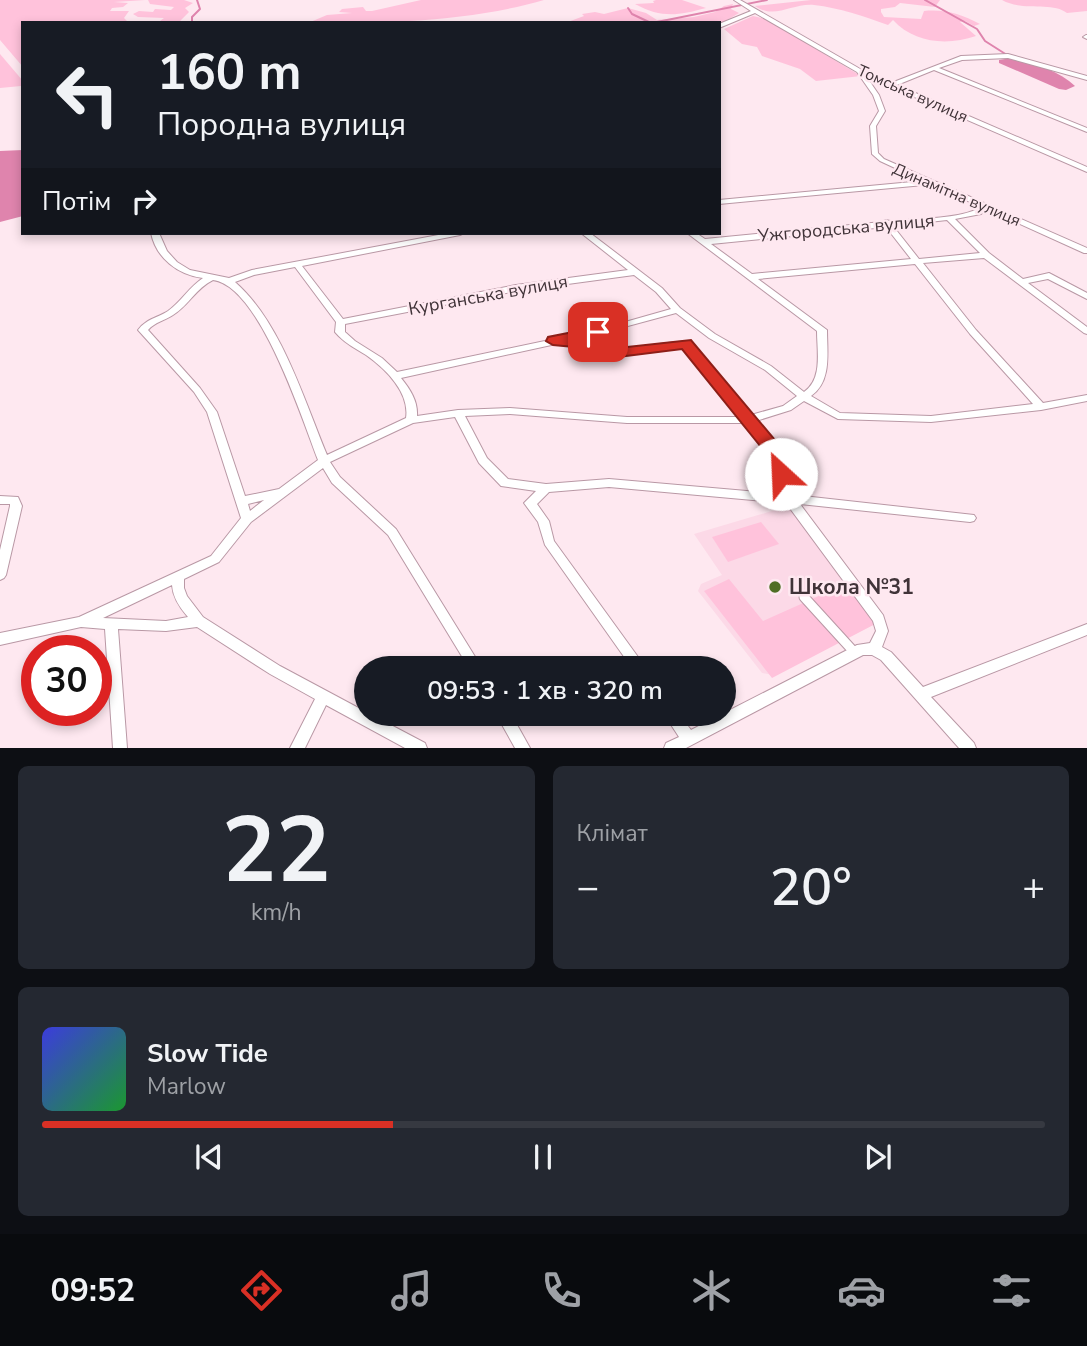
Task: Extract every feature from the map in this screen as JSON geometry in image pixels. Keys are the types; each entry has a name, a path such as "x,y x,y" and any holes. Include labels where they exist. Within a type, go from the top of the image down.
{"street":[{"name":"Томська вулиця","path":"740,3 860,71 1087,170"},
{"path":"721,25 753,12"},
{"path":"893,84 961,58 1008,56 1087,78"},
{"path":"936,69 1087,130"},
{"name":"Динамітна вулиця","path":"860,71 874,89 881,105 882,111 873,126 875,154 890,166 1087,251"},
{"path":"721,202 928,183"},
{"name":"Ужгородська вулиця","path":"703,242 886,222 949,218 978,212 987,206"},
{"path":"949,218 986,255 1087,331"},
{"path":"886,222 973,332 1041,407"},
{"path":"155,235 162,251 190,273 230,281 252,273 450,235"},
{"path":"588,235 659,290 677,310 712,336 768,368 803,397 838,416 931,419 1041,407 1087,398"},
{"path":"0,639 81,622 215,559 247,519 324,461 411,420 458,413 510,411 627,420 747,420 787,408 813,390 822,373 822,330 694,235"},
{"path":"750,277 986,255"},
{"path":"297,265 341,323 341,332 348,344 372,355 395,376 411,402 414,411 411,420"},
{"name":"Курганська вулиця","path":"341,323 516,288 634,272"},
{"path":"190,273 192,288"},
{"path":"1020,282 1049,276 1087,296"},
{"path":"213,278 192,288 172,312 144,326 143,330 197,390 212,412 247,519"},
{"path":"230,281 259,313 324,461 336,480 392,532 469,656"},
{"path":"395,376 677,310"},
{"path":"553,341 587,343 604,351 618,352 686,344 774,450 789,498 879,619 882,631 874,649"},
{"path":"458,413 483,460 505,483 546,488 609,483 789,498 970,518"},
{"path":"546,488 530,503 543,521 549,542 630,656"},
{"path":"241,501 281,492"},
{"path":"0,500 14,500 16,506 0,575"},
{"path":"179,575 176,585 178,594 199,621 275,670 420,747"},
{"path":"804,597 855,653"},
{"path":"81,622 166,626 199,621"},
{"path":"111,625 120,747"},
{"path":"922,694 1087,629"},
{"path":"671,747 855,653 874,649 886,656 969,747"},
{"path":"297,747 323,697"},
{"path":"510,726 523,747"},
{"path":"680,726 689,739"}],"shaded area":[{"path":"0,0 145,0 114,2 128,3 110,11 129,11 124,18 127,21 21,21 21,65 0,40"},
{"path":"148,0 184,0 193,3 185,8 189,12 180,21 160,21 164,18 138,17 133,14 139,11 153,12 155,9 171,10 174,7 150,4"},
{"path":"421,0 544,0 457,17 409,21 313,21 327,15 352,13 339,12 342,9 363,7 366,11"},
{"path":"656,0 682,0 706,8 686,13 661,14 635,4 654,3"},
{"path":"811,0 940,0 935,7 900,3 895,7 881,9 881,12 884,17 921,19 924,11 946,12 980,24 974,26 965,21 960,22 976,36 943,41 911,34 893,20 888,25 833,8 806,5 770,11 755,6"},
{"path":"1002,0 1087,0 1087,11 1067,13 1061,9 1010,4"},
{"path":"733,4 731,9 739,13 721,24 721,21 570,21 584,16 582,14 604,14 628,8 646,13 657,20 694,17 715,12"},
{"path":"753,16 766,19 861,76 816,81 800,69 762,56 757,47 742,44 724,29"},
{"path":"0,54 21,79 21,86 0,88"},
{"path":"1011,58 1045,68 1075,86 1066,90 1059,89 999,63 999,60"},
{"path":"21,150 21,217 0,222 0,151"},
{"name":"Школа №31","path":"792,505 879,622 773,675 762,673 698,591 701,584 722,575 694,534"},
{"path":"761,522 779,544 728,562 712,537"},
{"path":"729,579 763,621 848,583 879,622 772,678 704,591"}],"waterway":[{"path":"192,21 192,17 200,9 197,0"},
{"path":"662,21 767,0"},
{"path":"925,0 977,29 985,41 1007,55"},
{"path":"628,8 632,14 647,21"}],"place":[{"name":"Школа №31","path":"775,587"}],"route":[{"path":"598,332 553,341 587,343 604,351 618,352 686,344 774,450 781,474"}]}
